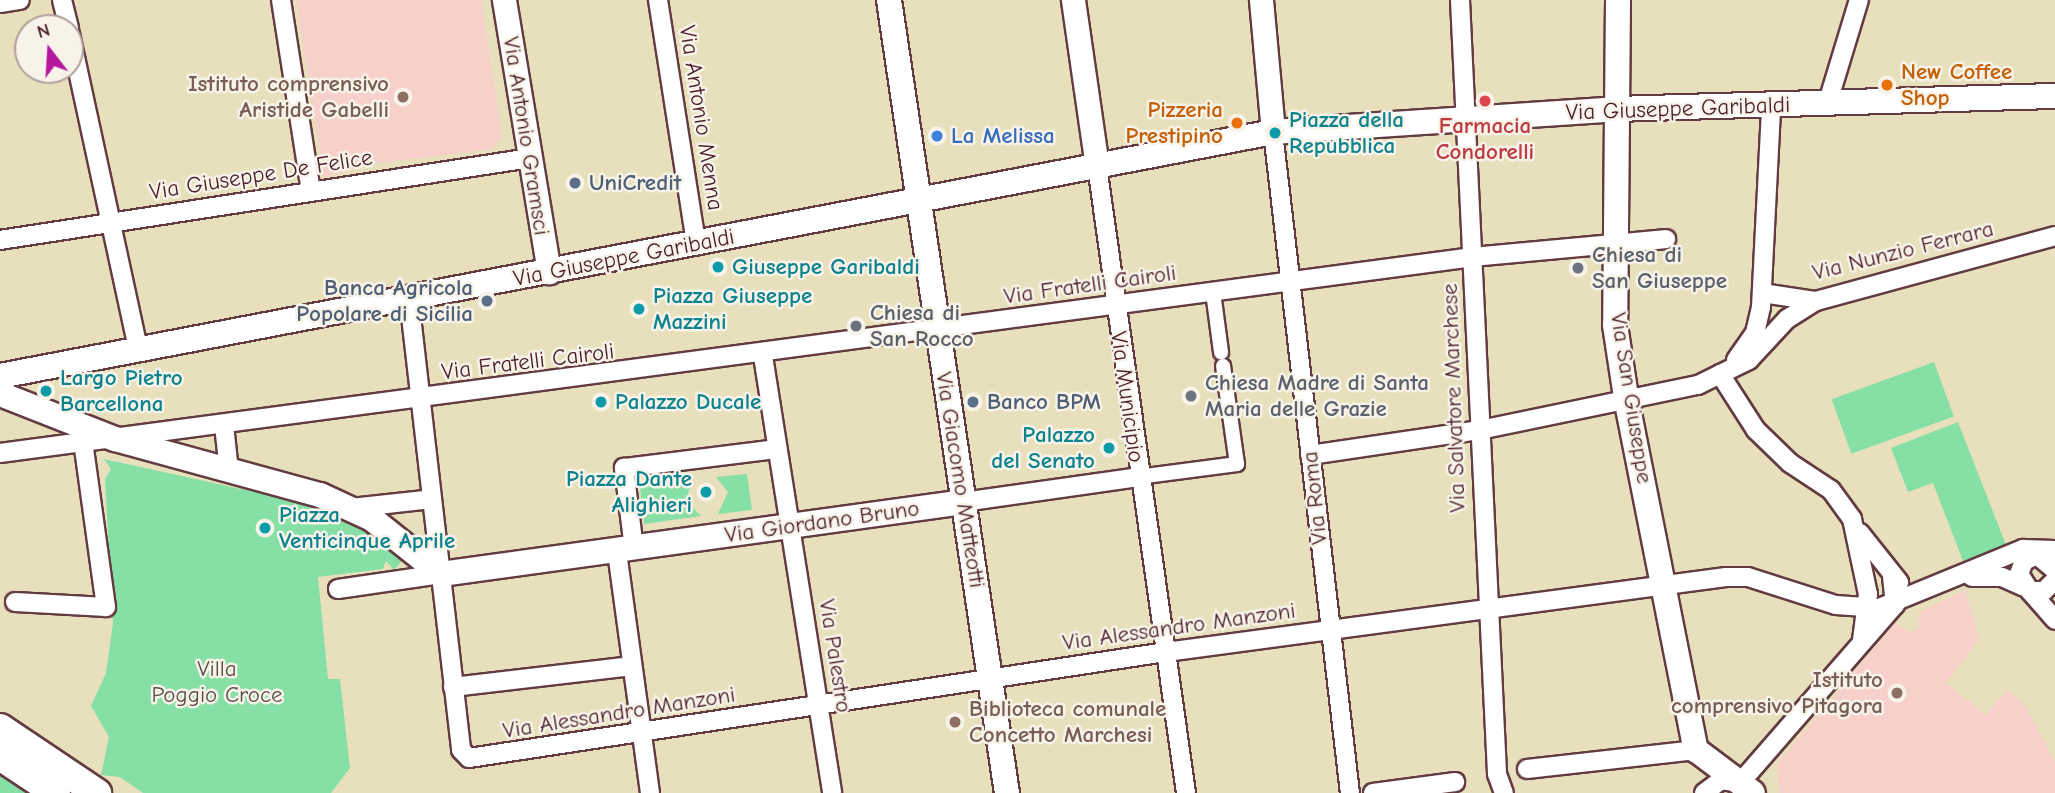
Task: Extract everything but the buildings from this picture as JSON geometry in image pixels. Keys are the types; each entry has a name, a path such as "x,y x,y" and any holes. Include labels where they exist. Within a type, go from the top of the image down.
{"main road":[{"name":"Via Giacomo Matteotti","path":"889,0 1007,793"},
{"name":"Via San Giuseppe","path":"1618,0 1615,325 1696,750"},
{"name":"Via Giuseppe Garibaldi","path":"0,376 139,352 1273,132 1615,109 1771,108 2055,96"},
{"path":"24,400 24,379 34,370"},
{"path":"0,394 24,400 76,432 115,439 351,508 444,579"},
{"name":"Via Giordano Bruno","path":"444,579 963,502"},
{"path":"0,728 97,793"},
{"path":"1696,750 1746,788"},
{"path":"0,756 56,793"}],"street":[{"path":"0,3 20,0"},
{"path":"281,0 311,192"},
{"name":"Via Antonio Gramsci","path":"504,0 549,272"},
{"name":"Via Antonio Menna","path":"658,0 696,244"},
{"name":"Via Municipio","path":"1073,0 1138,477 1186,793"},
{"path":"1261,0 1273,132"},
{"name":"Via Salvatore Marchese","path":"1460,0 1497,774 1504,793"},
{"path":"1827,105 1859,0"},
{"path":"81,84 139,352"},
{"path":"1720,374 1755,333 1762,293 1771,108"},
{"name":"Via Roma","path":"1273,132 1288,282 1350,793"},
{"name":"Via Giuseppe De Felice","path":"0,240 530,158"},
{"name":"Via Nunzio Ferrara","path":"1762,293 1816,301 2055,236"},
{"name":"Via Fratelli Cairoli","path":"115,439 763,356 1473,257 1665,239"},
{"name":"Via Giordano Bruno","path":"963,502 1237,464 1213,292"},
{"path":"409,299 431,494 444,579 453,687 632,666"},
{"path":"1310,455 1480,430 1628,403 1720,374 1749,360 1787,319 1816,301"},
{"path":"650,793 632,666 625,551 624,468 776,441 763,356"},
{"path":"1720,374 1756,430 1804,475 1831,491 1892,576 1905,587 1931,592"},
{"path":"229,471 231,425"},
{"path":"0,453 76,432 106,607 15,602"},
{"name":"Via Palestro","path":"776,441 832,793"},
{"path":"351,508 431,494"},
{"path":"1852,519 1866,608 1862,640"},
{"path":"1704,792 1721,780 1746,788 1862,640 1895,605 1958,580 2041,555"},
{"path":"2041,555 2019,574 2045,585"},
{"path":"1958,580 1987,574 2045,585"},
{"path":"1892,576 1895,605"},
{"name":"Via Alessandro Manzoni","path":"453,687 461,750 469,758 642,737 818,705 1166,652 1665,584 1748,577 1866,608 1895,605"},
{"path":"338,589 444,579"},
{"path":"2045,585 2055,620"},
{"path":"1527,769 1696,750"},
{"path":"1373,793 1454,782"}],"shaded area":[{"name":"Istituto comprensivo Aristide Gabelli","path":"296,0 481,0 502,137 492,149 378,163 324,177"},
{"name":"Istituto comprensivo Pitagora","path":"1965,590 1979,639 1946,683 1986,715 2007,690 2024,703 2055,763 2055,793 1779,793 1777,764 1895,623 1909,632 1919,628 1919,612"}],"green space":[{"path":"1934,362 1954,417 1851,454 1832,399"},
{"path":"1958,422 2006,545 1963,561 1933,483 1908,492 1891,448"},
{"name":"Villa Poggio Croce","path":"104,459 319,506 371,530 402,561 394,570 386,561 383,569 318,577 328,679 340,679 350,768 331,793 143,793 120,777 101,775 109,737 91,706 106,673 113,623 105,479 111,469"},
{"path":"747,474 752,510 718,514 728,492 716,477"},
{"path":"692,481 686,501 701,516 644,524 640,487"},
{"path":"0,769 35,793 0,793"}],"place":[{"name":"New Coffee Shop","path":"1887,85"},
{"name":"Istituto comprensivo Aristide Gabelli","path":"403,97"},
{"name":"Farmacia Condorelli","path":"1485,101"},
{"name":"Pizzeria Prestipino","path":"1237,123"},
{"name":"Piazza della Repubblica","path":"1275,133"},
{"name":"La Melissa","path":"937,136"},
{"name":"UniCredit","path":"575,183"},
{"name":"Giuseppe Garibaldi","path":"718,267"},
{"name":"Chiesa di San Giuseppe","path":"1578,268"},
{"name":"Banca Agricola Popolare di Sicilia","path":"487,301"},
{"name":"Piazza Giuseppe Mazzini","path":"639,309"},
{"name":"Chiesa di San Rocco","path":"856,326"},
{"name":"Largo Pietro Barcellona","path":"46,391"},
{"name":"Chiesa Madre di Santa Maria delle Grazie","path":"1191,396"},
{"name":"Palazzo Ducale","path":"601,402"},
{"name":"Banco BPM","path":"973,402"},
{"name":"Palazzo del Senato","path":"1109,448"},
{"name":"Piazza Dante Alighieri","path":"706,492"},
{"name":"Piazza Venticinque Aprile","path":"265,528"},
{"name":"Istituto comprensivo Pitagora","path":"1897,693"},
{"name":"Biblioteca comunale Concetto Marchesi","path":"955,722"}]}
